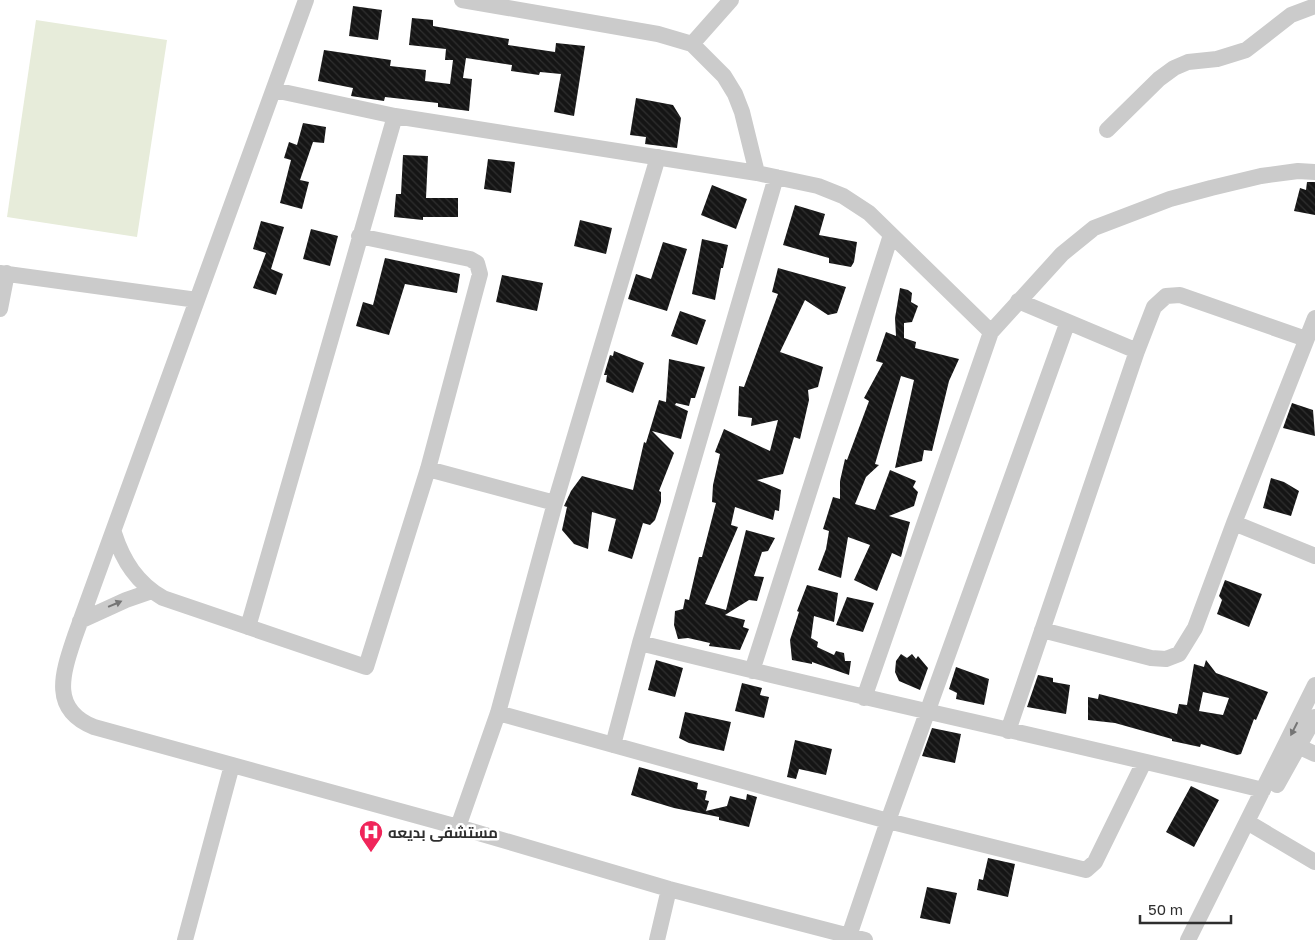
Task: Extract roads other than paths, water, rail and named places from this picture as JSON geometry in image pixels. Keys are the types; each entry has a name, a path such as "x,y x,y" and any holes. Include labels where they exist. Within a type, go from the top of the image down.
{"street":[{"path":"306,0 66,664 63,685 66,705 77,719 94,727 458,826 669,889 857,938 888,821 1067,324"},
{"path":"462,0 658,34 692,44 724,76 735,94 742,112 757,172"},
{"path":"692,44 732,0"},
{"path":"1107,130 1159,79 1174,68 1188,62 1217,59 1246,50 1291,15 1315,6"},
{"path":"274,90 395,116 757,172 818,186 843,196 869,213 991,332"},
{"path":"248,627 395,116"},
{"path":"458,826 498,713 555,503 658,157"},
{"path":"864,698 991,332 1062,254 1094,228 1170,199 1210,188 1261,176 1298,171 1315,172"},
{"path":"613,745 640,643 776,177"},
{"path":"752,671 891,235"},
{"path":"114,533 125,561 142,583 152,591 173,602 366,667 428,469 479,281 480,268 470,259 359,236"},
{"path":"0,309 3,273 197,300"},
{"path":"1008,730 1137,351 1154,308 1160,299 1174,295 1306,339"},
{"path":"1018,302 1067,324 1137,351"},
{"path":"1042,630 1151,658 1166,659 1179,654 1195,628 1234,523 1315,318"},
{"path":"428,469 555,503"},
{"path":"1234,523 1315,556"},
{"path":"80,622 126,600 152,591"},
{"path":"640,643 864,698 1263,790"},
{"path":"1188,940 1315,685"},
{"path":"498,713 888,821 1086,870 1095,862 1144,762"},
{"path":"1196,940 1254,826 1300,747 1315,717"},
{"path":"1300,747 1315,754"},
{"path":"185,940 232,765"},
{"path":"1254,826 1315,862"},
{"path":"656,940 669,889"}],"place":[{"name":"مستشفى بديعه","path":"371,853"}]}
